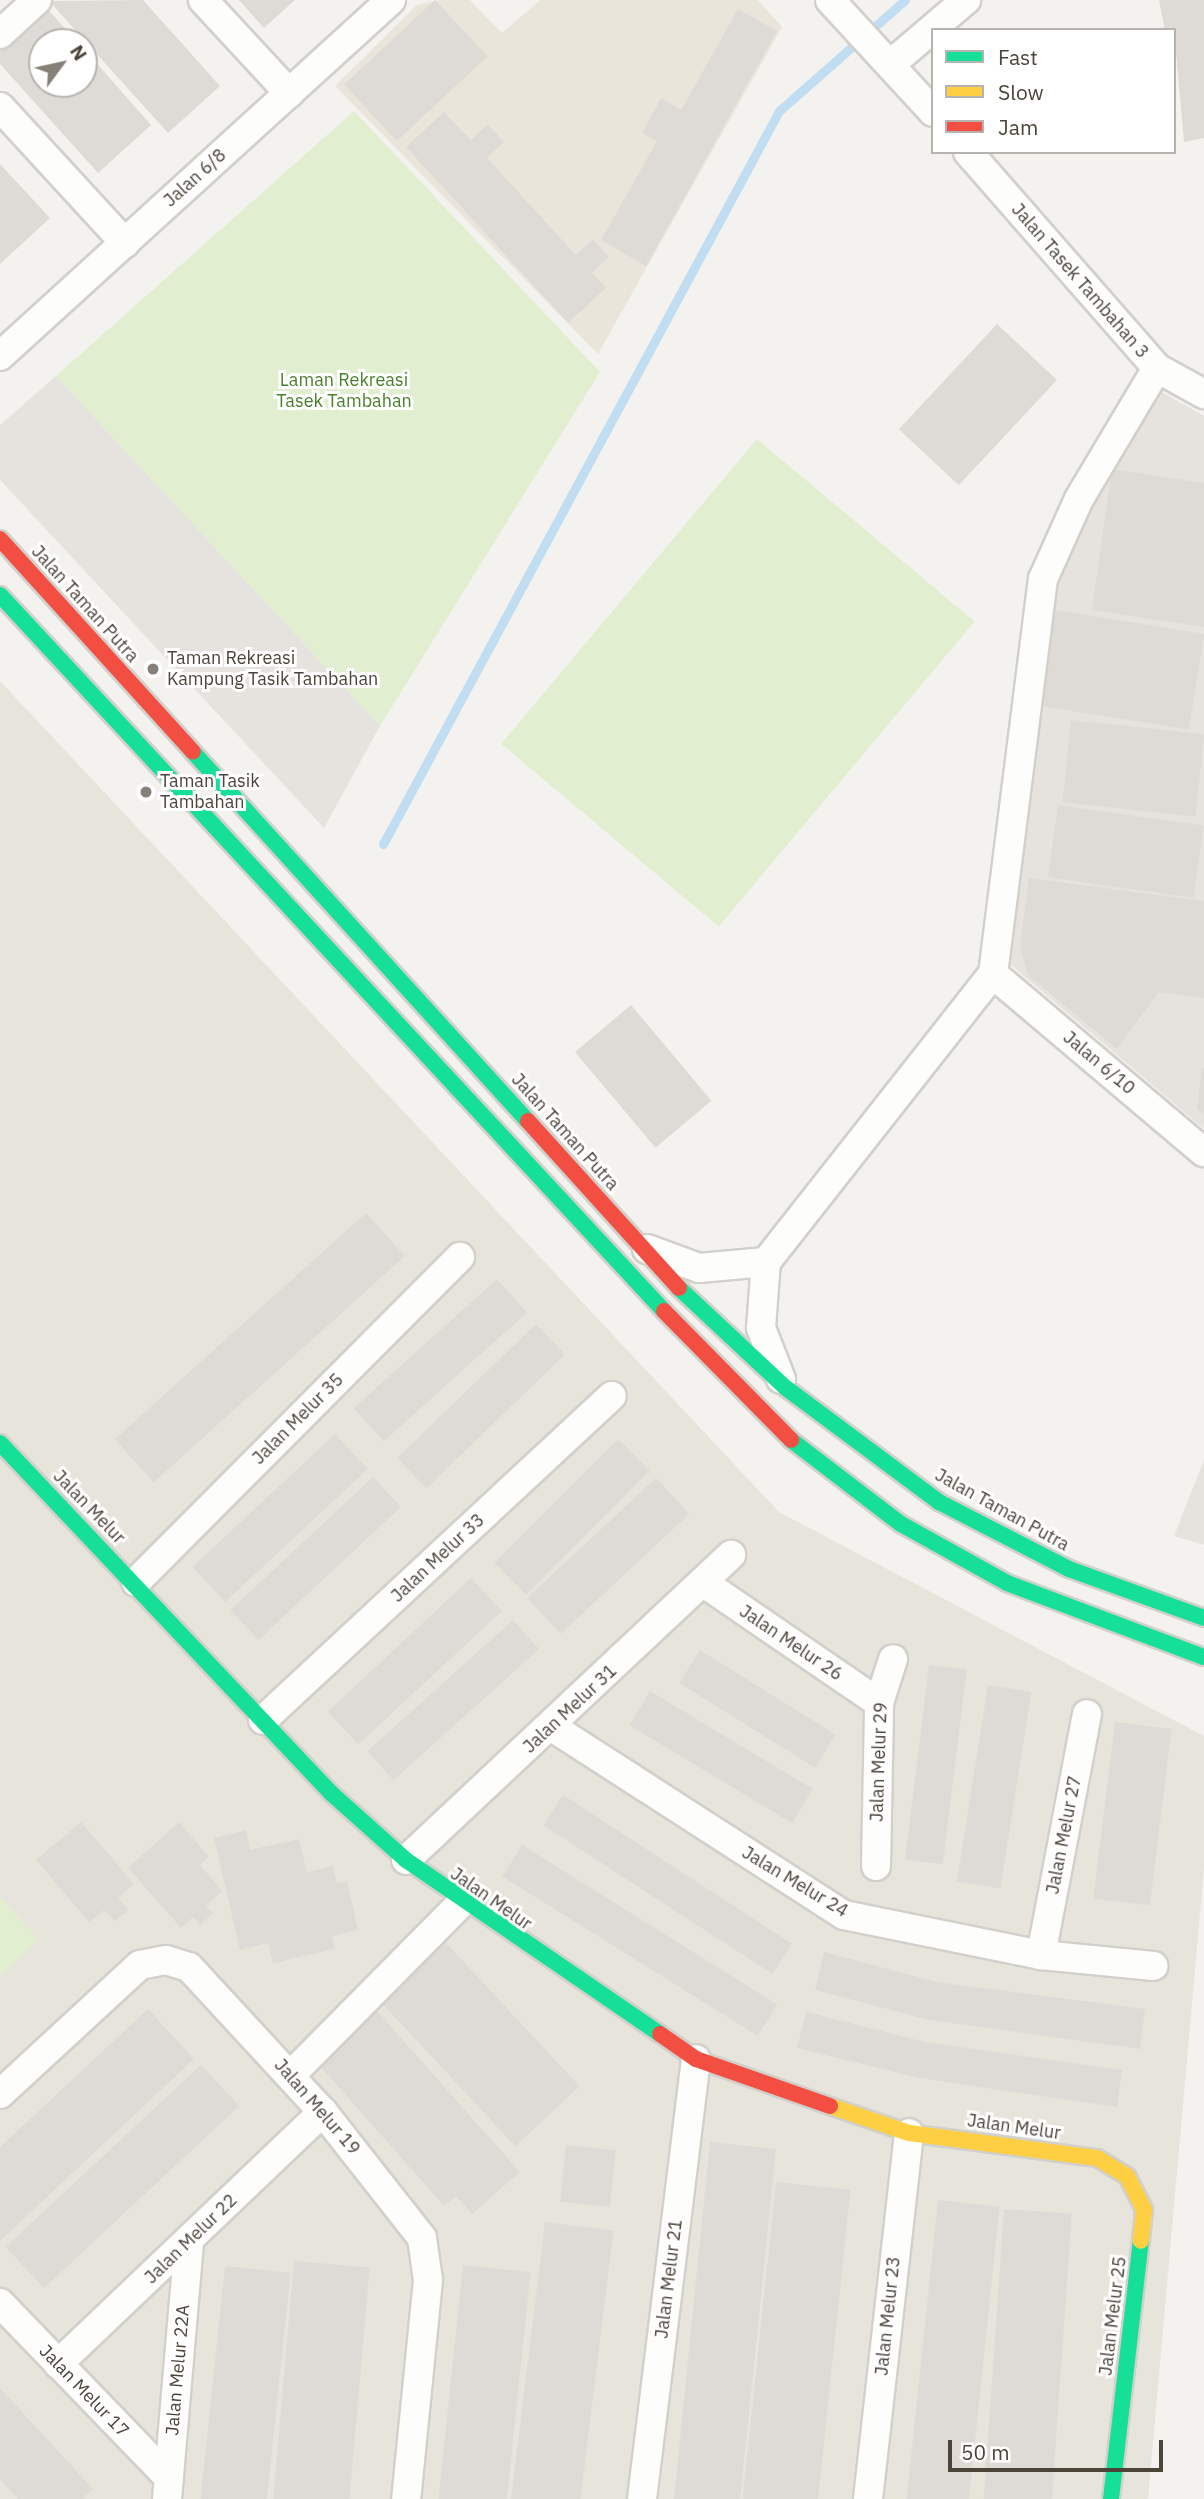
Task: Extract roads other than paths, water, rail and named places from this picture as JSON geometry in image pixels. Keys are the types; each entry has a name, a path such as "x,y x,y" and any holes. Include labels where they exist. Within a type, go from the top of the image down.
{"street":[{"path":"0,34 37,0"},
{"path":"202,0 289,93"},
{"name":"Jalan 6/8","path":"0,356 391,0"},
{"path":"882,55 966,0"},
{"path":"835,6 931,110"},
{"path":"0,107 125,243"},
{"name":"Jalan Tasek Tambahan 3","path":"970,154 1157,368 1204,394"},
{"path":"786,1388 761,1328 766,1262 993,974 1043,579 1079,499 1157,368"},
{"name":"Jalan Taman Putra","path":"0,539 696,1306 786,1388 939,1502 1069,1569 1204,1618"},
{"path":"0,596 267,890 771,1425 901,1524 1007,1583 1204,1657"},
{"path":"267,890 296,864"},
{"name":"Jalan 6/10","path":"993,974 1204,1152"},
{"path":"646,1249 699,1268 766,1262"},
{"name":"Jalan Melur 35","path":"136,1582 460,1257"},
{"name":"Jalan Melur 33","path":"262,1720 612,1396"},
{"name":"Jalan Melur","path":"0,1443 136,1582 262,1720 406,1860 461,1903 696,2059 909,2133 1097,2158"},
{"name":"Jalan Melur 31","path":"406,1860 552,1727 731,1555"},
{"name":"Jalan Melur 26","path":"704,1583 879,1703"},
{"name":"Jalan Melur 29","path":"876,1866 879,1703 893,1659"},
{"name":"Jalan Melur 27","path":"1041,1955 1087,1714"},
{"name":"Jalan Melur 24","path":"552,1727 844,1916 1041,1955 1153,1966"},
{"path":"291,2075 461,1903"},
{"name":"Jalan Melur 19","path":"0,2094 140,1965 166,1960 189,1967 323,2112 422,2238 428,2280 406,2499"},
{"name":"Jalan Melur 21","path":"642,2499 696,2059"},
{"name":"Jalan Melur 22","path":"58,2364 323,2112"},
{"name":"Jalan Melur 23","path":"867,2499 909,2133"},
{"name":"Jalan Melur 25","path":"1097,2158 1127,2176 1144,2210 1111,2499"},
{"name":"Jalan Melur 22A","path":"168,2489 189,2241"},
{"name":"Jalan Melur 17","path":"0,2303 58,2364 168,2489"}],"waterway":[{"path":"383,844 779,111 905,0"}],"place":[{"name":"Taman Rekreasi Kampung Tasik Tambahan","path":"153,669"},
{"name":"Taman Tasik Tambahan","path":"146,792"}],"park label":[{"name":"Laman Rekreasi Tasek Tambahan","path":"344,391"}]}
